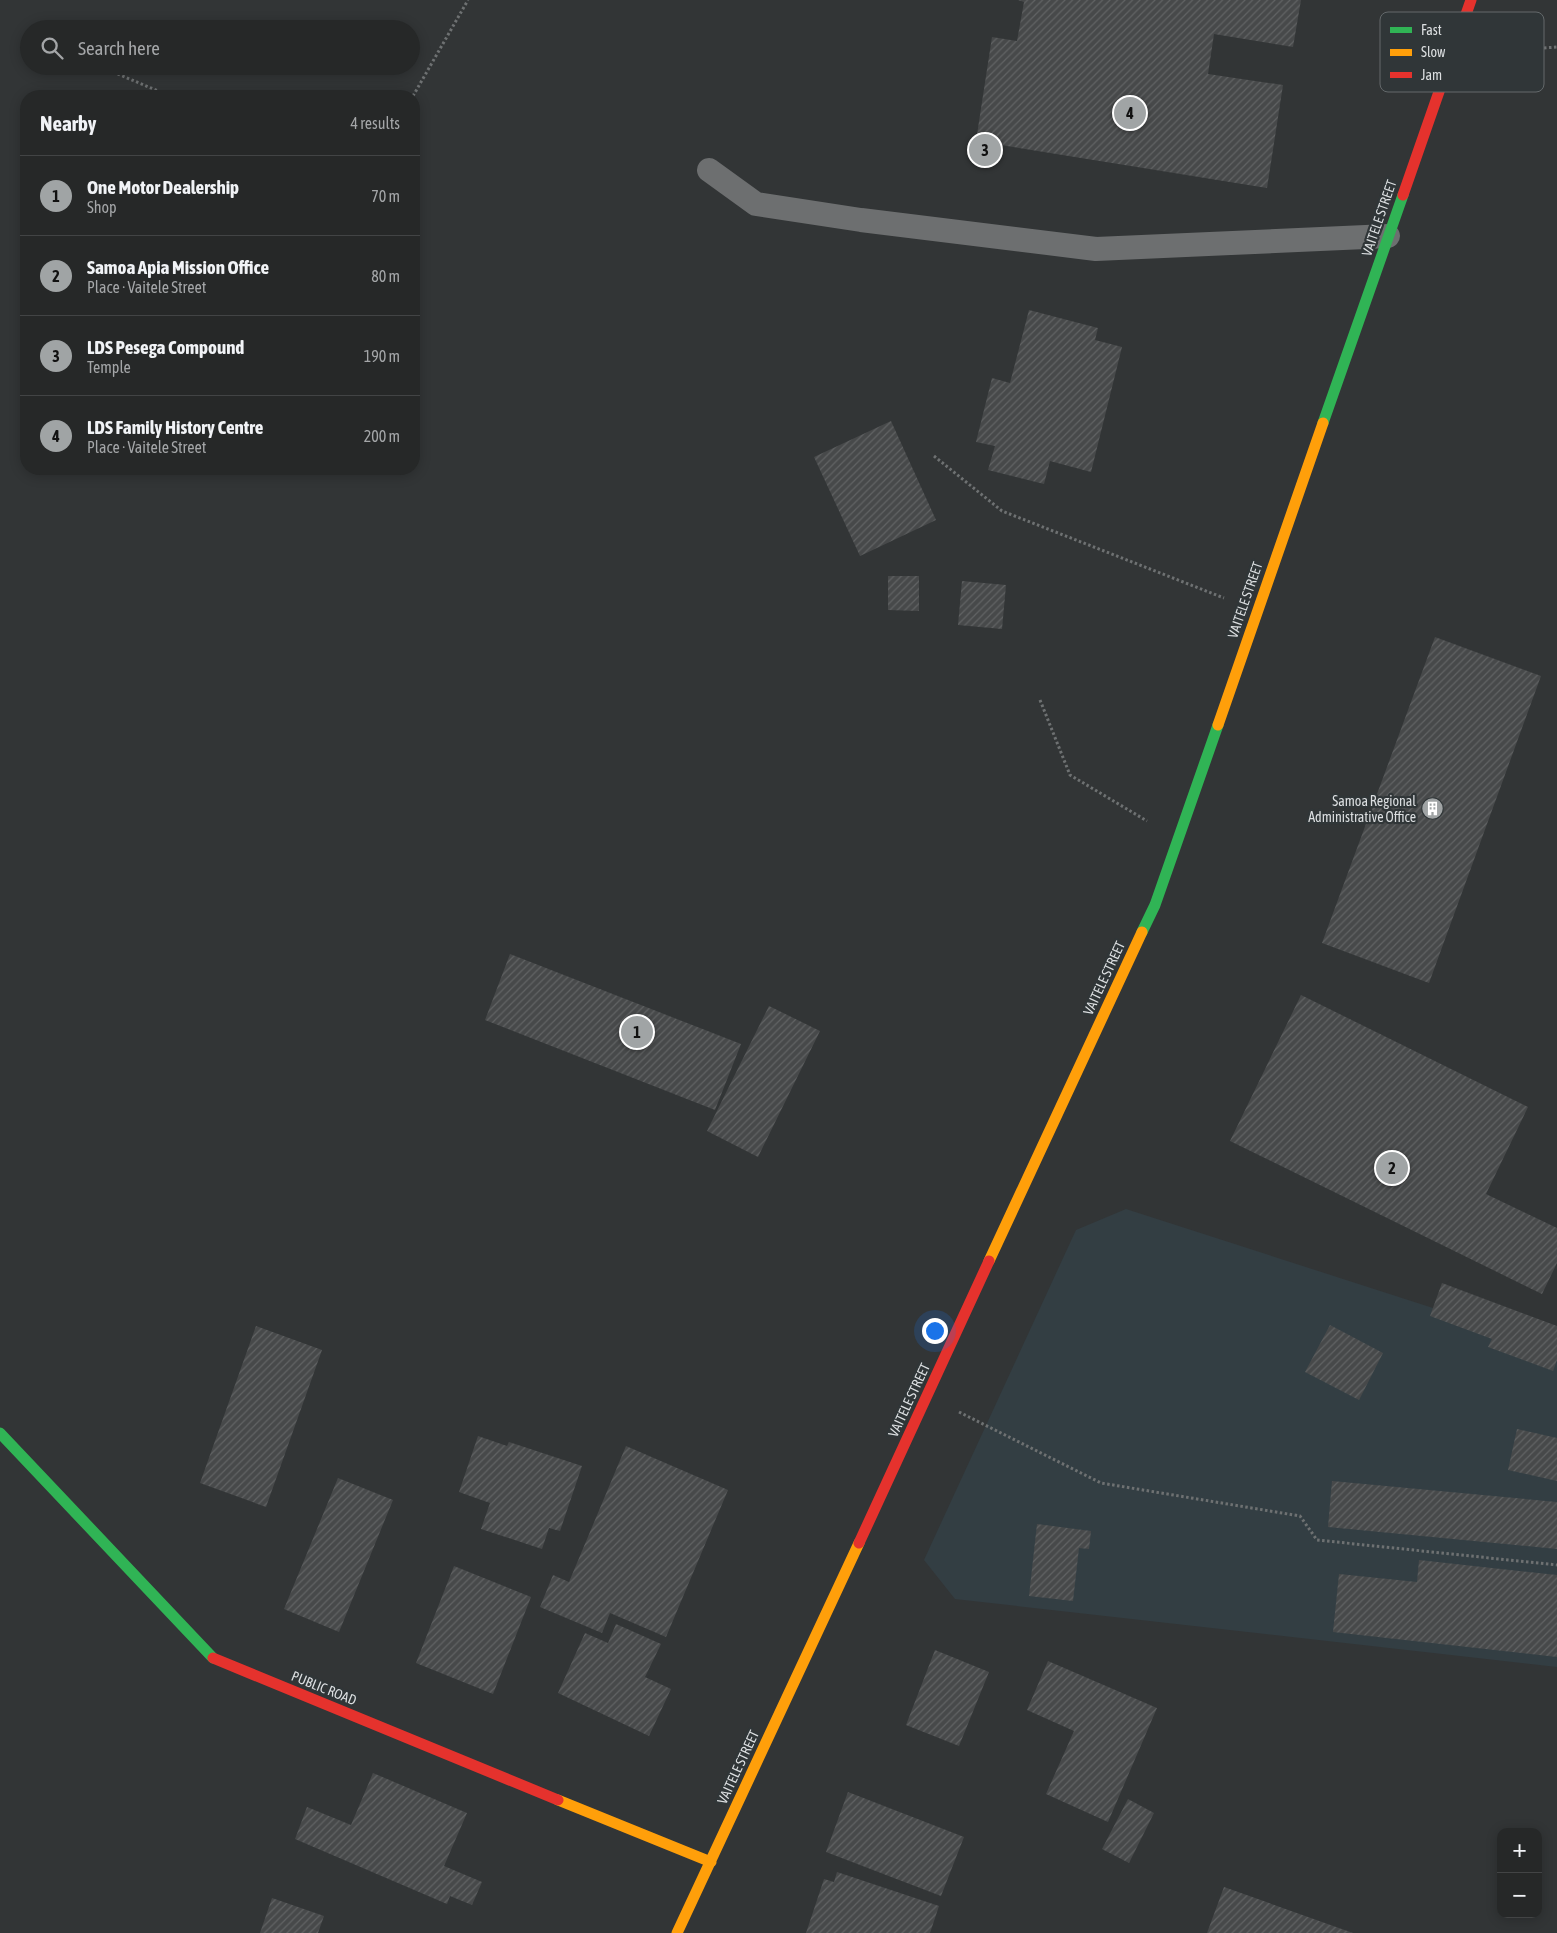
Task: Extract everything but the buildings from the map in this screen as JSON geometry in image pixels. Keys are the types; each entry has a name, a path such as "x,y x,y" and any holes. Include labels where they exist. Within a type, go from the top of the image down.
{"main road":[{"name":"VAITELE STREET","path":"1467,12 1471,0"},
{"name":"VAITELE STREET","path":"677,1933 1155,904 1439,92"},
{"name":"PUBLIC ROAD","path":"0,1433 212,1658 711,1862"}],"lane":[{"path":"709,170 756,204 861,220 1096,249 1388,236"}],"path":[{"path":"416,90 468,0"},
{"path":"1544,48 1557,47"},
{"path":"120,75 156,90"},
{"path":"934,456 1002,511 1257,611"},
{"path":"1040,700 1070,775 1177,839"},
{"path":"927,1396 1101,1483 1300,1516 1317,1540 1557,1565"}],"shaded area":[{"path":"1126,1209 1557,1348 1557,1667 955,1599 924,1560 1076,1230"}],"traffic: fast":[{"path":"1323,423 1403,195"},
{"path":"1142,932 1155,905 1218,725"},
{"path":"0,1433 213,1658"}],"traffic: slow":[{"path":"1218,725 1323,423"},
{"path":"989,1261 1142,932"},
{"path":"677,1933 859,1543"},
{"path":"558,1800 711,1862"}],"traffic: jam":[{"path":"1467,12 1471,0"},
{"path":"1403,195 1439,92"},
{"path":"859,1543 989,1261"},
{"path":"213,1658 558,1800"}],"place":[{"name":"LDS Family History Centre","path":"1130,113"},
{"name":"LDS Pesega Compound","path":"985,150"},
{"name":"Samoa Regional Administrative Office","path":"1432,809"},
{"name":"One Motor Dealership","path":"637,1032"},
{"name":"Samoa Apia Mission Office","path":"1392,1168"}]}
